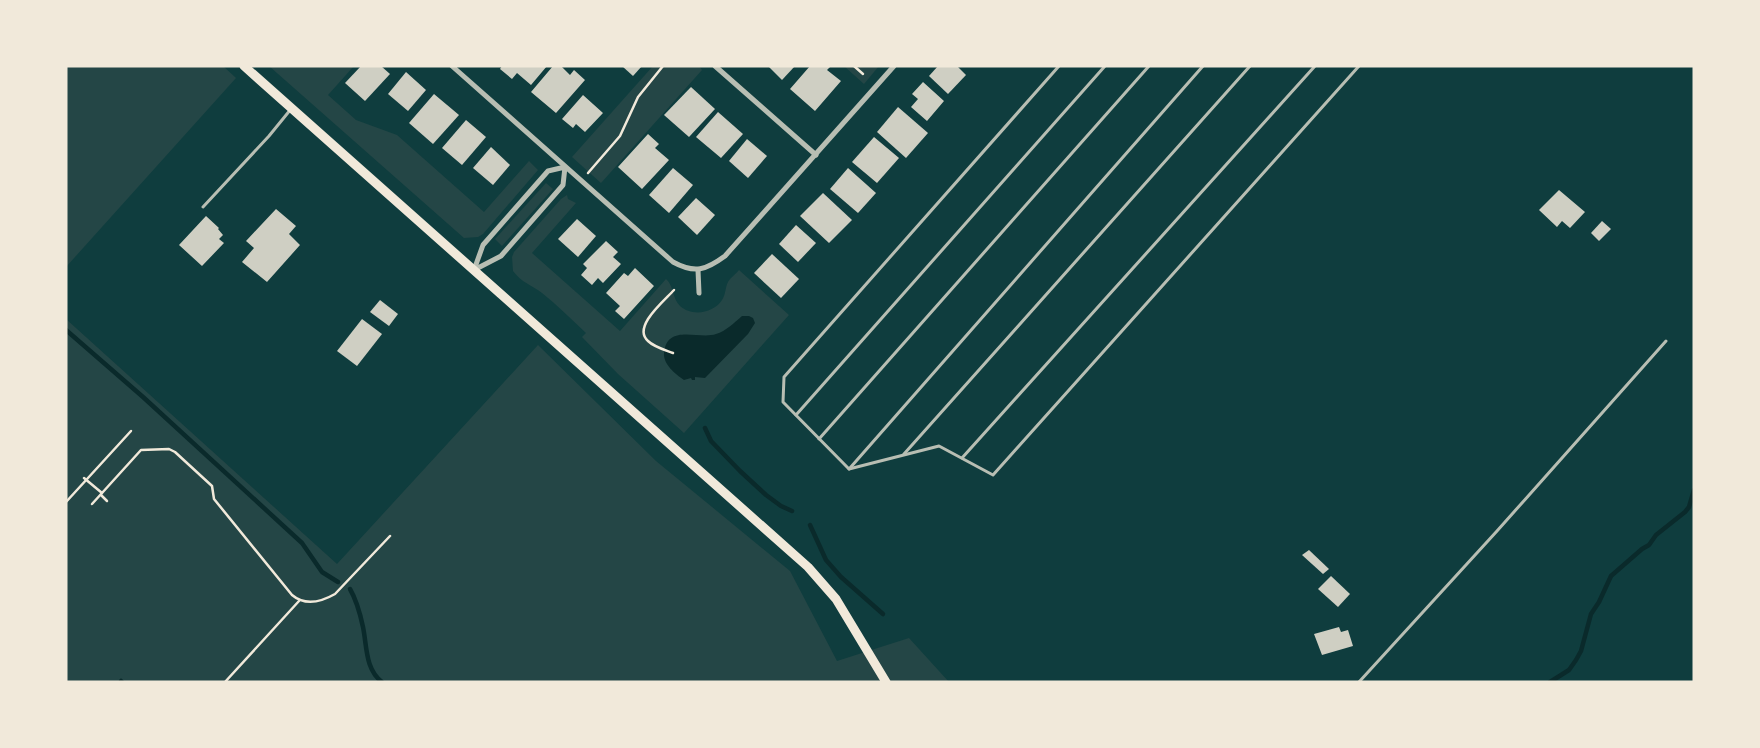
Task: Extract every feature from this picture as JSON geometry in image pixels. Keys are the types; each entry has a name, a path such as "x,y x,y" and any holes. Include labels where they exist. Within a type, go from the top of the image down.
{"main road":[{"path":"244,66 815,574 836,599 886,682"}],"street":[{"path":"452,66 673,262 698,270 714,265 726,256 894,66"},
{"path":"715,66 816,155"},
{"path":"474,270 483,245 548,172 565,167"},
{"path":"474,270 501,256 563,185 565,167"},
{"path":"698,270 699,292"}],"lane":[{"path":"849,469 784,402 784,377 1059,66"},
{"path":"796,415 1105,66"},
{"path":"819,438 1150,66"},
{"path":"849,469 1203,66"},
{"path":"903,455 1250,66"},
{"path":"962,458 1315,66"},
{"path":"849,469 939,446 993,475 1358,66"},
{"path":"203,207 269,136 292,108"},
{"path":"1359,682 1497,531 1666,341"}],"path":[{"path":"588,173 620,136 638,97 663,66"},
{"path":"854,66 863,74"},
{"path":"673,353 649,342 643,332 648,318 674,290"},
{"path":"66,502 85,479 131,431"},
{"path":"92,504 141,450 169,449 175,452 212,486 214,499 283,584 299,600 305,602 328,598 335,594 390,536"},
{"path":"85,479 107,501"},
{"path":"208,496 213,491"},
{"path":"226,682 299,600"}],"shaded area":[{"path":"66,66 223,66 236,78 66,267"},
{"path":"269,66 354,66 328,95 356,120 397,135 484,212 529,161 538,170 483,234 478,237 464,238"},
{"path":"653,66 699,66 702,70 601,183 572,157"},
{"path":"844,66 879,66 864,84"},
{"path":"546,183 553,189 502,246 495,239"},
{"path":"567,195 568,199 576,203 532,253 620,331 666,279 680,306 690,312 703,312 714,308 718,304 723,298 728,282 739,270 789,315 684,433 618,374 582,337 586,333 548,298 523,281 513,271 512,257 514,252 561,199"},
{"path":"742,316 753,318 755,323 748,334 705,378 695,377 695,380 691,378 684,380 673,372 665,361 666,344 671,338 685,334 709,335 720,333"},
{"path":"66,319 337,564 538,345 656,461 790,571 837,661 909,638 949,682 66,682"}],"building":[{"path":"361,66 381,66 390,74 365,101 345,83"},
{"path":"502,66 547,66 531,85 517,73 512,79 500,69"},
{"path":"553,66 561,66 570,75 574,70 585,80 556,113 531,92"},
{"path":"622,66 642,66 633,76"},
{"path":"768,66 795,66 782,80"},
{"path":"810,66 831,66 827,70 841,81 815,111 790,89"},
{"path":"938,66 957,66 966,75 948,94 929,76"},
{"path":"406,72 426,90 408,111 388,94"},
{"path":"923,82 944,101 927,121 911,107 918,99 912,94"},
{"path":"691,87 715,109 689,137 664,115"},
{"path":"434,94 459,115 433,144 409,123"},
{"path":"583,95 603,113 585,132 576,124 573,128 562,119"},
{"path":"898,107 928,133 906,158 877,132"},
{"path":"718,112 743,134 721,158 696,137"},
{"path":"466,120 486,137 462,165 442,148"},
{"path":"648,134 659,144 655,148 669,160 642,189 618,167"},
{"path":"874,137 899,158 877,183 852,162"},
{"path":"747,139 767,156 748,178 729,161"},
{"path":"491,147 510,165 493,185 473,168"},
{"path":"673,168 693,185 669,213 649,195"},
{"path":"848,168 876,193 858,213 830,189"},
{"path":"1559,190 1585,212 1570,228 1562,221 1557,227 1539,210"},
{"path":"823,193 852,220 829,243 800,216"},
{"path":"696,198 715,215 697,235 678,217"},
{"path":"276,209 296,226 289,234 300,245 267,282 242,262 254,248 246,241"},
{"path":"206,216 219,228 223,235 219,239 224,243 202,266 179,245"},
{"path":"577,219 596,236 578,257 558,239"},
{"path":"1602,221 1611,229 1599,241 1591,233"},
{"path":"796,225 816,243 798,262 779,244"},
{"path":"606,241 618,252 613,257 621,264 603,283 598,278 592,285 581,275 587,268 583,264"},
{"path":"772,254 799,279 781,298 754,273"},
{"path":"635,268 654,286 624,319 615,311 620,306 606,293 624,273 628,276"},
{"path":"380,300 398,314 389,326 370,312"},
{"path":"362,319 382,334 357,366 337,351"},
{"path":"1309,550 1329,569 1323,574 1302,555"},
{"path":"1331,576 1350,594 1338,607 1318,589"},
{"path":"1339,627 1341,632 1348,630 1353,646 1322,655 1314,634"}],"waterway":[{"path":"66,330 143,397 302,543 322,572 338,582"},
{"path":"705,428 711,441 740,471 766,495 781,506 792,511"},
{"path":"1550,682 1569,670 1576,660 1581,651 1591,614 1611,576 1649,545 1656,535 1685,512 1689,507 1694,490"},
{"path":"810,525 826,560 841,577 883,614"},
{"path":"350,589 361,617 372,671 382,682"}]}
